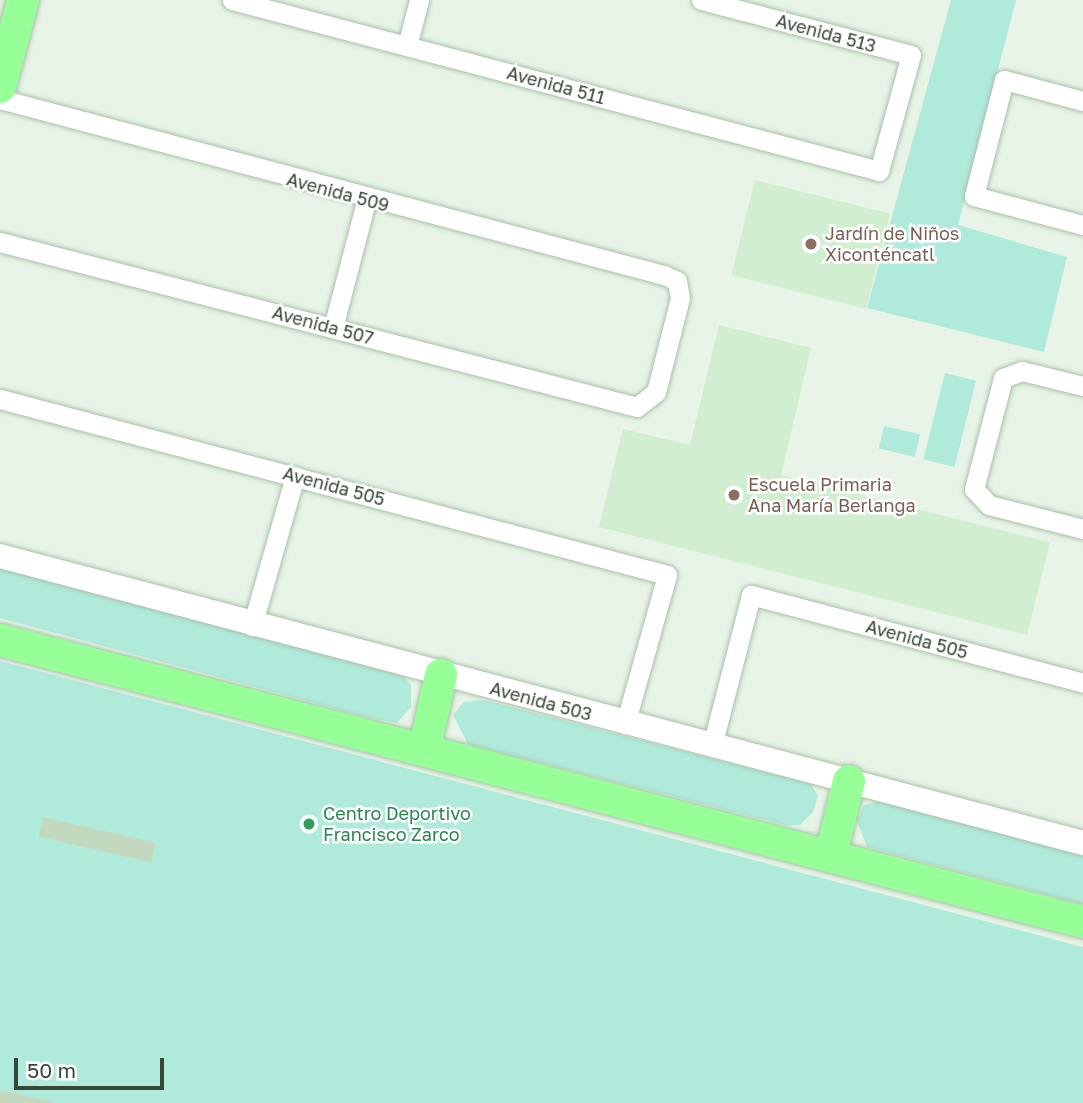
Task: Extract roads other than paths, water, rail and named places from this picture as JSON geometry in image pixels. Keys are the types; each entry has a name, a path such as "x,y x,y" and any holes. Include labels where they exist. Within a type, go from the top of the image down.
{"main road":[{"path":"0,88 23,0"},
{"path":"0,640 425,746 1083,922"},
{"path":"425,746 441,675"},
{"path":"831,854 849,781"}],"street":[{"name":"Avenida 511","path":"232,0 879,171"},
{"path":"407,46 419,0"},
{"name":"Avenida 513","path":"701,0 911,55 879,171"},
{"path":"1083,101 1004,80 975,196 1083,225"},
{"name":"Avenida 509","path":"0,99 366,201 677,281 680,298 656,392 646,405"},
{"path":"333,328 366,201"},
{"name":"Avenida 507","path":"0,242 646,405"},
{"path":"1083,386 1011,373 999,387 975,497 1083,529"},
{"name":"Avenida 505","path":"0,399 667,575 625,723"},
{"path":"252,626 295,476"},
{"name":"Avenida 503","path":"0,556 252,626 1083,843"},
{"name":"Avenida 505","path":"712,746 751,595 1083,683"}],"place":[{"name":"Jardín de Niños Xiconténcatl","path":"811,244"},
{"name":"Escuela Primaria Ana María Berlanga","path":"734,495"},
{"name":"Centro Deportivo Francisco Zarco","path":"309,824"}]}
